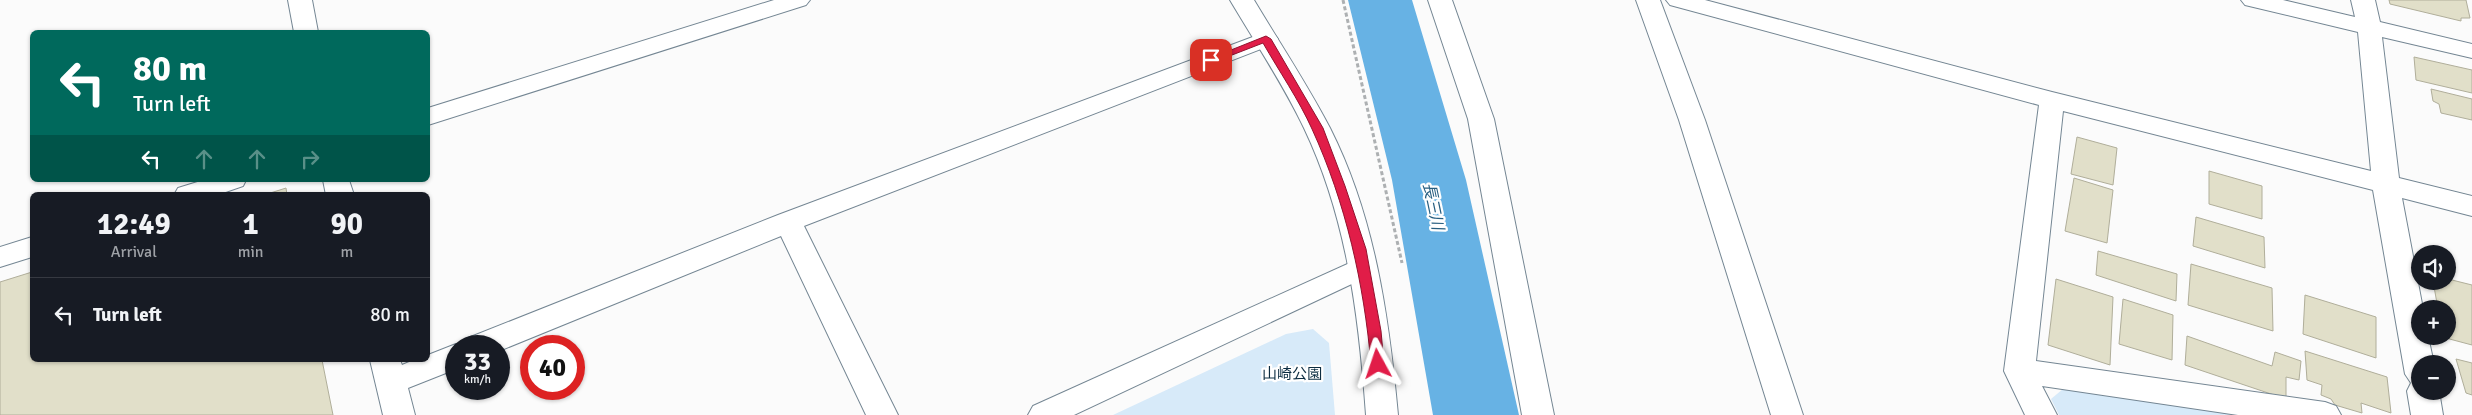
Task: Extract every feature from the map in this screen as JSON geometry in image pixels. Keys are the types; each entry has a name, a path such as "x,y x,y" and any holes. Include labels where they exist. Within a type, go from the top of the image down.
{"street":[{"path":"300,0 306,30"},
{"path":"430,116 798,0"},
{"path":"1242,0 1317,128 1340,186 1360,249 1374,331 1382,415"},
{"path":"1440,0 1481,119 1538,415"},
{"path":"1648,0 1692,120 1787,415"},
{"path":"1678,0 2052,100 2386,186 2472,206"},
{"path":"2253,0 2472,51"},
{"path":"2363,0 2369,27 2386,186 2417,355"},
{"path":"506,335 788,222 1266,39"},
{"path":"2041,415 2019,371 2052,100"},
{"path":"197,192 227,182"},
{"path":"788,222 882,415"},
{"path":"0,257 30,248"},
{"path":"1044,415 1363,267"},
{"path":"430,362 445,358"},
{"path":"399,415 388,371 429,362"},
{"path":"2019,371 2325,415"},
{"path":"2424,400 2427,415"}],"green space":[{"name":"山崎公園","path":"1313,329 1329,343 1335,415 1113,415 1286,334"},
{"path":"2063,389 2246,415 2059,415 2051,399"}],"building":[{"path":"2389,0 2466,0 2470,18 2461,18 2461,21 2390,4"},
{"path":"2414,57 2472,70 2472,93 2416,80"},
{"path":"2431,89 2472,99 2472,120 2441,113 2439,104 2433,101"},
{"path":"2077,137 2117,148 2113,185 2071,174"},
{"path":"2209,171 2262,186 2262,219 2209,204"},
{"path":"2074,178 2113,190 2107,243 2065,231"},
{"path":"286,188 287,192 273,192"},
{"path":"2196,217 2264,237 2265,268 2193,246"},
{"path":"2098,251 2177,274 2176,301 2096,275"},
{"path":"2191,264 2272,288 2273,331 2188,305"},
{"path":"30,273 30,362 322,362 333,415 0,415 0,282"},
{"path":"2056,279 2113,297 2110,365 2048,345"},
{"path":"2456,281 2472,285 2472,345 2456,341 2456,300 2436,300 2435,290 2456,290"},
{"path":"2305,295 2376,317 2376,358 2303,334"},
{"path":"2123,299 2173,315 2172,360 2119,344"},
{"path":"2187,336 2272,366 2275,352 2301,361 2299,380 2286,377 2286,399 2185,365"},
{"path":"2305,351 2387,377 2391,413 2361,403 2362,413 2335,405 2331,399 2321,395 2322,385 2307,380"},
{"path":"2456,359 2472,363 2472,395 2466,393"}],"waterway":[{"name":"長三川","path":"1380,0 1429,180 1476,415"}],"route":[{"path":"1211,60 1266,39 1317,128 1340,186 1360,249 1378,364"}]}
